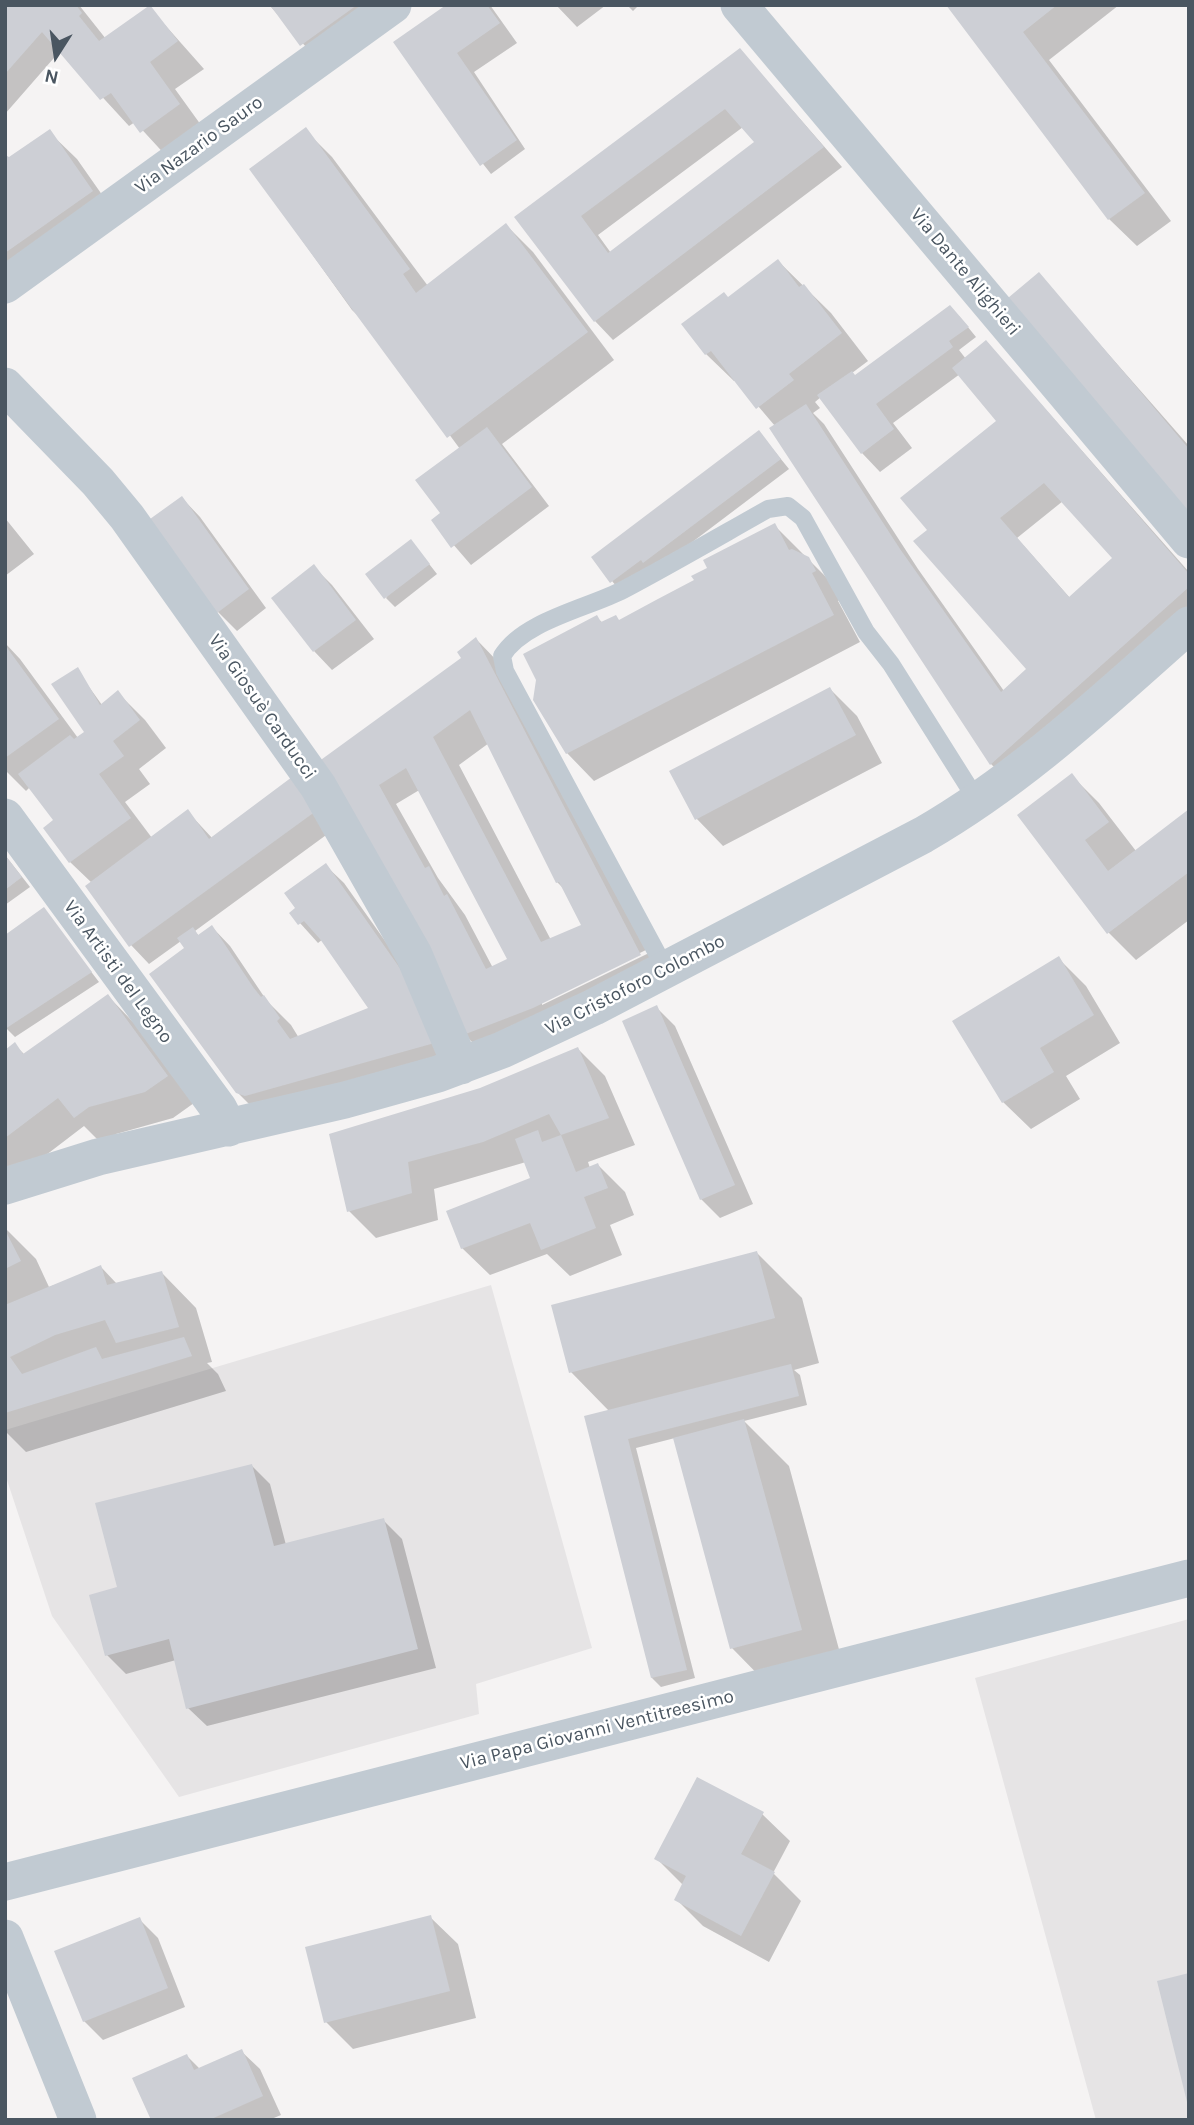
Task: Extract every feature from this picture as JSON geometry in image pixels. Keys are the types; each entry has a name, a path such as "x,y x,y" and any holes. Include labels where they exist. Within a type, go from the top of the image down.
{"street":[{"name":"Via Nazario Sauro","path":"5,285 393,5"},
{"name":"Via Dante Alighieri","path":"739,5 1189,540"},
{"name":"Via Giosuè Carducci","path":"5,386 98,482 127,517 298,756 404,935 461,1066"},
{"name":"Via Cristoforo Colombo","path":"5,1186 98,1157 345,1100 461,1066 549,1030 923,835 978,802 1041,755 1189,625"},
{"name":"Via Artisti del Legno","path":"5,817 219,1109 229,1128"},
{"name":"Via Papa Giovanni Ventitreesimo","path":"5,1882 1189,1578"},
{"path":"5,1938 78,2120"}],"lane":[{"path":"666,970 505,671 502,656 519,638 588,602 628,587 768,509 788,506 803,518 866,632 891,664 978,802"}],"shaded area":[{"path":"491,1285 592,1648 476,1684 479,1714 179,1797 52,1616 5,1474 5,1430"},
{"path":"1189,1619 1189,2120 1096,2120 975,1678"}],"building":[{"path":"5,5 76,5 82,13 79,16 99,41 150,5 178,41 150,62 180,104 140,133 111,93 100,100 42,32 5,74"},
{"path":"270,5 357,5 300,46"},
{"path":"446,5 487,5 500,23 457,53 517,140 480,166 393,42"},
{"path":"946,5 1057,5 1023,32 1145,193 1108,220"},
{"path":"740,48 824,147 594,322 514,217","holes":["725,109 754,142 608,253 581,216"]},
{"path":"306,127 410,269 403,274 416,293 506,223 588,332 447,438 249,169"},
{"path":"50,129 93,191 5,253 5,155 9,157"},
{"path":"778,259 799,287 804,284 842,333 789,374 794,380 756,409 711,351 705,355 681,324 724,292 728,297"},
{"path":"1039,272 1189,449 1189,519 1002,303"},
{"path":"950,305 969,327 949,341 953,347 876,404 894,429 861,454 817,395 852,371 855,375"},
{"path":"986,340 1189,574 1189,587 990,765 769,428 806,404 900,549 1001,692 1026,669 913,541 927,530 900,498 996,421 952,368","holes":["1044,483 1112,558 1069,597 1000,518"]},
{"path":"487,427 532,487 451,548 431,520 440,513 415,480"},
{"path":"759,430 781,459 643,563 641,560 610,583 591,557"},
{"path":"182,496 249,589 217,613 150,519"},
{"path":"775,523 789,550 809,557 816,571 812,573 834,615 566,754 533,700 536,680 523,654 597,615 601,622 616,615 619,620 694,580 691,576 707,568 703,560"},
{"path":"411,539 430,564 384,599 365,574"},
{"path":"314,564 356,620 313,652 271,598"},
{"path":"476,637 641,955 533,1008 463,1035 318,762 461,658 457,652","holes":["470,710 556,883 559,882 581,925 541,942 433,737","406,768 507,959 486,969 447,894 444,896 429,866 425,868 379,785"]},
{"path":"5,645 59,719 5,758"},
{"path":"78,667 100,705 118,690 140,720 113,741 124,756 99,774 131,818 69,863 43,828 53,820 18,774 70,735 74,739 84,732 51,684"},
{"path":"830,687 856,735 695,820 669,771"},
{"path":"1072,773 1109,822 1085,840 1108,871 1189,809 1189,872 1107,934 1017,815"},
{"path":"296,774 316,811 129,947 85,886 188,809 209,839"},
{"path":"5,855 22,877 5,890"},
{"path":"326,863 418,994 438,1042 245,1096 236,1093 149,974 184,948 177,938 193,927 198,935 212,925 253,987 261,997 264,995 280,1018 277,1021 290,1039 368,1008 320,939 304,921 298,925 289,913 295,908 284,893"},
{"path":"44,907 92,972 5,1029 5,935"},
{"path":"1059,956 1094,1015 1040,1048 1054,1072 1002,1103 952,1021"},
{"path":"108,994 168,1076 145,1092 89,1107 74,1118 58,1098 5,1138 5,1050 15,1042 23,1054"},
{"path":"657,1005 735,1185 700,1200 622,1021"},
{"path":"578,1047 609,1118 561,1135 549,1114 483,1142 408,1162 412,1193 347,1212 329,1134 480,1088"},
{"path":"538,1130 542,1142 561,1135 576,1172 598,1163 608,1188 584,1197 596,1228 541,1250 530,1223 461,1249 446,1211 530,1178 515,1139"},
{"path":"5,1230 21,1261 5,1269"},
{"path":"757,1251 775,1318 569,1373 551,1305"},
{"path":"101,1265 107,1285 162,1271 179,1327 116,1343 105,1320 55,1335 10,1357 22,1374 96,1347 102,1359 184,1337 192,1356 5,1413 5,1305"},
{"path":"791,1364 799,1396 628,1439 687,1670 651,1678 584,1416"},
{"path":"744,1419 802,1630 730,1649 673,1438"},
{"path":"252,1464 274,1546 384,1518 418,1649 186,1709 169,1639 105,1656 89,1595 117,1587 95,1503"},
{"path":"697,1777 764,1812 741,1854 775,1872 741,1936 674,1900 686,1876 654,1859"},
{"path":"431,1915 450,1991 324,2023 305,1947"},
{"path":"140,1917 168,1988 83,2022 54,1951"},
{"path":"1189,1973 1189,2106 1188,2106 1157,1981"},
{"path":"242,2049 263,2096 209,2120 151,2120 132,2078 187,2054 194,2070"}]}
